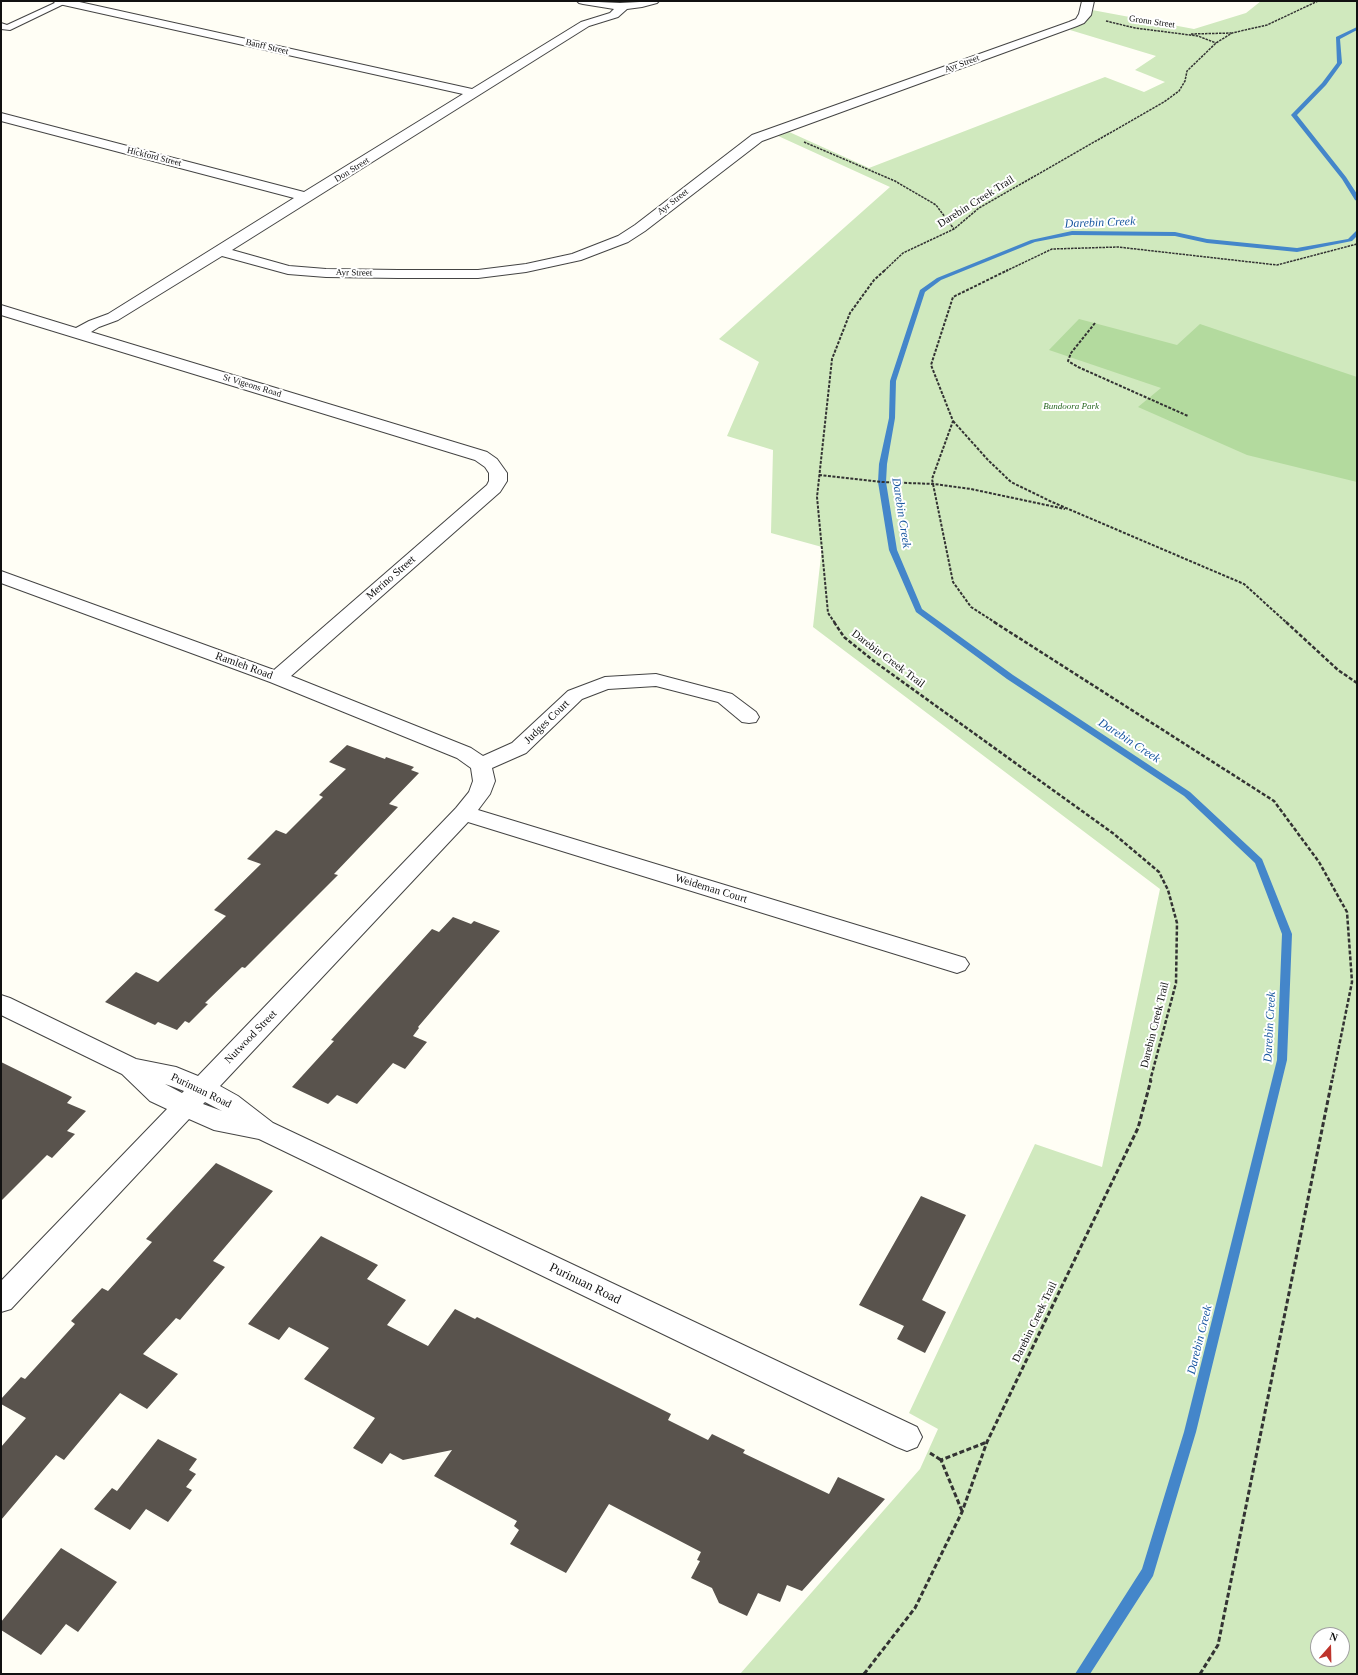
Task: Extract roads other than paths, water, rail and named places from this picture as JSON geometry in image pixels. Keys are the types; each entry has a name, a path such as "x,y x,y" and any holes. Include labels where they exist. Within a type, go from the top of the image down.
{"street":[{"name":"Banff Street","path":"61,1 475,93"},
{"path":"583,1 624,6 654,1"},
{"name":"Ayr Street","path":"221,251 288,270 326,273 478,274 549,264 591,252 623,239 640,228 756,138 1073,24 1080,21 1085,15 1088,1"},
{"name":"Don Street","path":"85,335 105,328 113,317 590,22 608,5"},
{"name":"Don Street","path":"590,22 611,16 624,6"},
{"name":"Hickford Street","path":"1,118 290,192 306,198"},
{"name":"St Vigeons Road","path":"1,310 481,456 491,463 498,472"},
{"name":"Merino Street","path":"276,678 494,488 498,481 498,472"},
{"name":"Ramleh Road","path":"1,577 276,678 464,753 481,765"},
{"name":"Judges Court","path":"481,765 519,748 575,695 606,683 656,680 725,698 749,717"},
{"name":"Nutwood Street","path":"1,1300 464,813 479,794 484,781 481,765"},
{"name":"Weideman Court","path":"464,813 958,964"},
{"name":"Purinuan Road","path":"1,1004 131,1067 159,1094 194,1098 214,1120 264,1130 907,1437"}],"lane":[{"path":"1,26 7,28 61,1"}],"waterway":[{"name":"Darebin Creek","path":"1357,28 1338,38 1340,63 1324,84 1294,115 1344,178 1357,199"},
{"name":"Darebin Creek","path":"1082,1674 1148,1572 1190,1432 1282,1060 1287,934 1259,861 1187,794 1010,677 919,610 893,550 882,482 883,464 892,418 893,381 922,291 939,279 1033,241 1072,233 1175,234 1207,241 1297,250 1350,240 1357,232"}],"park label":[{"name":"Bundoora Park","path":"1071,407"}]}
